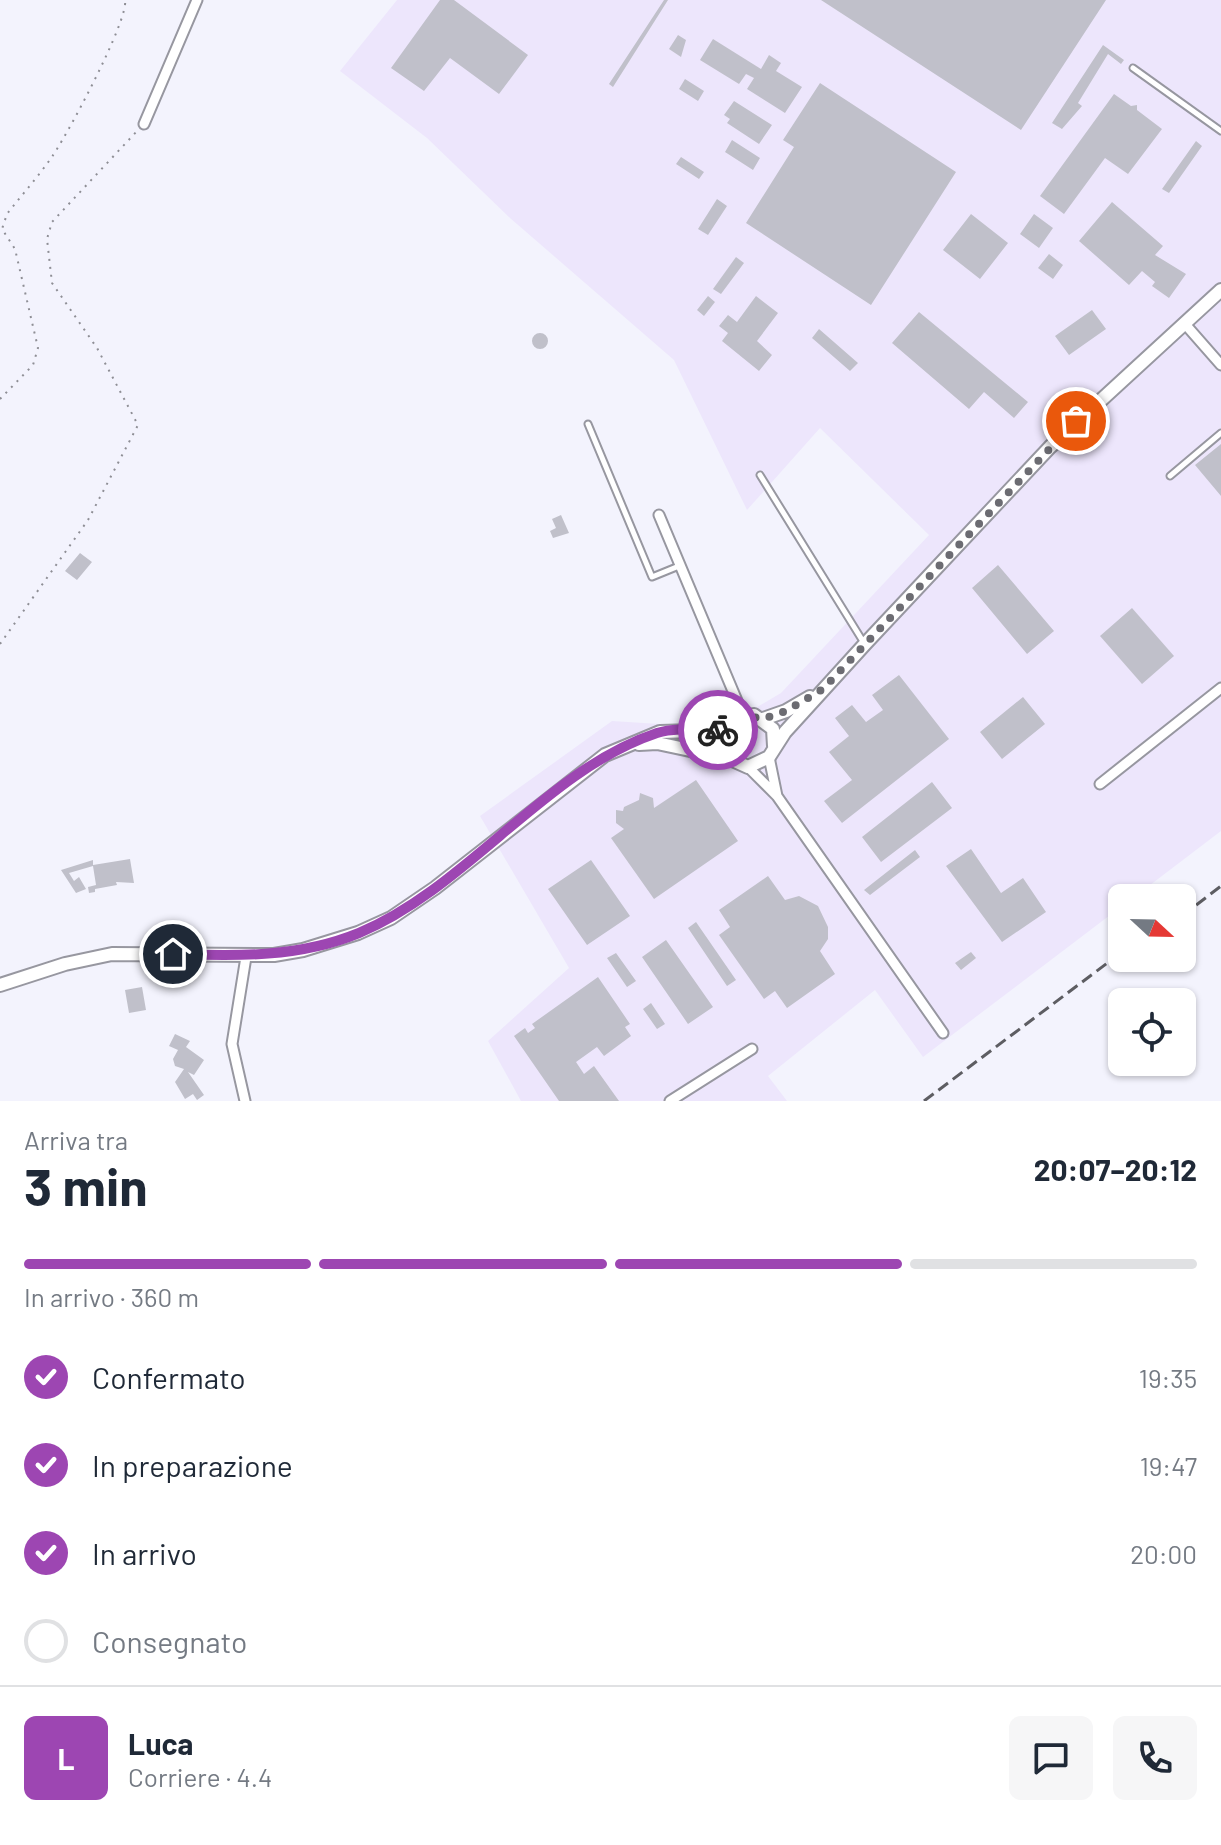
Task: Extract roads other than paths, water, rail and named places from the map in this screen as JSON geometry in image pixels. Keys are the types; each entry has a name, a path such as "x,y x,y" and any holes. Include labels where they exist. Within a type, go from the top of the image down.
{"street":[{"path":"144,124 197,0"},
{"path":"748,767 771,752 823,689 1076,421 1221,290"},
{"path":"1185,324 1221,365"},
{"path":"659,515 743,715"},
{"path":"1100,784 1221,688"},
{"path":"743,715 763,719 786,711 823,689"},
{"path":"728,758 722,741 725,730 743,715"},
{"path":"763,719 773,729 771,752 777,796"},
{"path":"0,985 65,964 112,954 246,957 303,950 358,933 391,918 605,755 660,732 725,730"},
{"path":"632,744 657,743 728,758 748,767 777,796 943,1033"},
{"path":"245,1101 232,1044 246,957"},
{"path":"670,1101 752,1049"}],"lane":[{"path":"1133,68 1221,131"},
{"path":"588,424 652,577 680,566"},
{"path":"1170,476 1221,433"},
{"path":"760,475 865,644"}],"railway":[{"path":"1196,905 1221,886"},
{"path":"924,1101 1108,963"}]}
